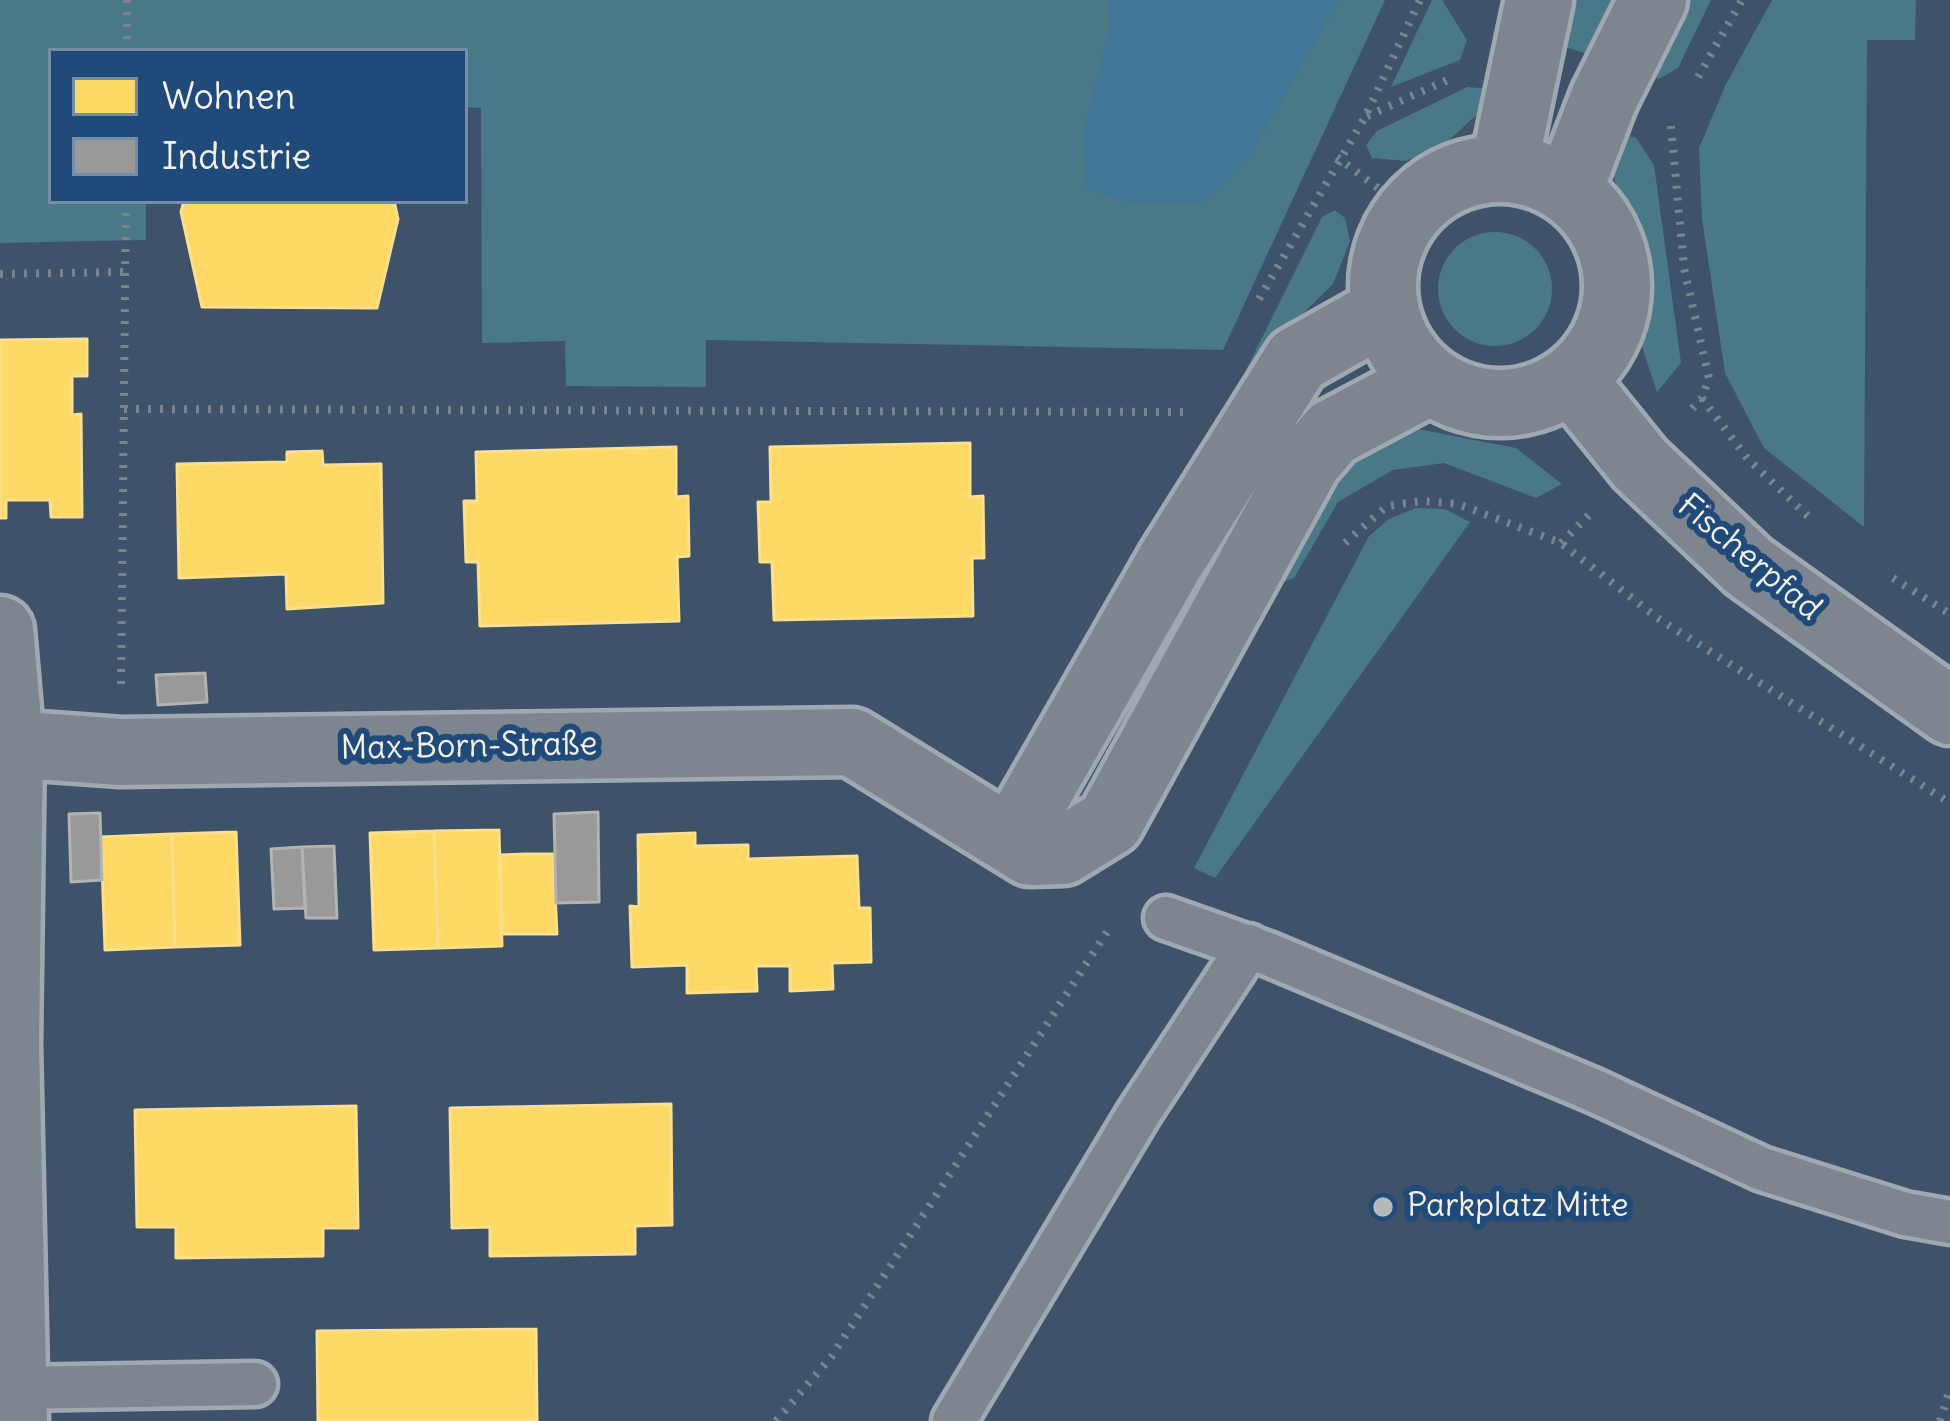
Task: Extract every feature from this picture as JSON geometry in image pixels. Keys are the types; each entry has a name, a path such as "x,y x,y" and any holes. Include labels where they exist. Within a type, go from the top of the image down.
{"street":[{"path":"1504,167 1539,0"},
{"path":"1569,189 1604,98 1653,0"},
{"path":"1504,167 1538,174 1569,189 1599,221 1616,262 1617,306 1601,346 1572,380 1539,397 1502,404 1464,398 1430,381 1401,351 1384,311 1382,275 1390,242 1408,212 1435,187 1468,172 1504,167"},
{"path":"1016,842 1026,814 1170,562 1297,360 1384,311"},
{"name":"Fischerpfad","path":"1572,380 1640,464 1749,567 1950,711"},
{"name":"Max-Born-Straße","path":"10,744 121,752 852,742 1030,853 1063,851 1110,822 1308,461 1332,433 1430,381"},
{"path":"0,630 10,744 6,1044 13,1405"}],"lane":[{"path":"1166,918 1249,946 1594,1091 1762,1169 1905,1214 1950,1222"},
{"path":"954,1421 1139,1113 1249,946"},
{"path":"13,1405 255,1384"}],"path":[{"path":"127,0 127,48"},
{"path":"1408,212 1337,157 1365,117 1420,0"},
{"path":"1693,85 1742,0"},
{"path":"1365,117 1459,75"},
{"path":"1671,118 1684,268 1708,378 1702,398 1747,458 1816,524"},
{"path":"121,752 126,204"},
{"path":"0,274 125,272"},
{"path":"124,409 1202,412"},
{"path":"1343,545 1387,506 1422,500 1458,505 1562,543 1658,619 1950,803"},
{"path":"1892,577 1950,614"},
{"path":"776,1421 832,1356 1114,922"},
{"path":"1940,1421 1950,1389"}],"shaded area":[{"path":"0,0 1385,0 1223,350 706,340 706,387 566,386 565,341 482,343 481,108 468,107 468,48 48,48 48,204 146,204 146,240 0,243"},
{"path":"1108,0 1340,0 1245,165 1202,203 1129,203 1087,189 1082,136 1110,25"},
{"path":"1432,0 1442,0 1467,40 1460,60 1391,87"},
{"path":"1559,0 1624,0 1595,56 1548,42"},
{"path":"1677,0 1711,0 1678,68 1659,79 1640,69"},
{"path":"1772,0 1916,0 1915,40 1867,40 1864,527 1764,448 1725,373 1702,219 1699,148 1726,84"},
{"path":"1467,87 1493,89 1484,108 1447,142 1406,161 1372,158 1366,145 1377,131"},
{"path":"1616,132 1636,138 1654,165 1681,363 1657,392 1638,335 1641,281 1613,173"},
{"path":"1335,210 1345,218 1350,241 1333,284 1246,370 1322,217"},
{"path":"1495,232 1517,237 1535,249 1547,267 1552,289 1547,311 1535,329 1517,341 1495,346 1473,341 1455,329 1443,311 1438,289 1443,267 1455,249 1473,237"},
{"path":"1418,429 1516,448 1562,484 1536,498 1444,463 1393,470 1338,502 1294,578 1280,583 1265,578 1318,473 1366,440"},
{"path":"1416,508 1445,509 1470,522 1215,878 1194,868 1369,536 1389,519"}],"building: Wohnen":[{"path":"183,204 395,204 398,219 377,308 202,307"},
{"path":"87,339 87,376 72,376 72,415 81,414 82,517 51,517 50,500 6,500 6,518 0,518 0,340"},
{"path":"970,443 970,497 983,496 984,558 972,558 973,616 774,620 772,562 760,562 758,502 771,502 770,447"},
{"path":"676,447 676,497 688,496 689,556 677,557 679,621 480,626 478,562 466,562 464,501 477,501 476,452"},
{"path":"322,451 323,465 381,464 383,603 287,609 286,574 179,578 177,464 287,462 287,452"},
{"path":"499,830 502,946 438,948 434,831"},
{"path":"434,831 438,948 374,950 370,833"},
{"path":"236,832 240,945 175,947 172,834"},
{"path":"695,833 695,846 748,845 748,859 857,856 859,908 870,908 871,962 832,963 833,989 790,991 790,966 756,966 757,991 687,993 687,965 632,967 630,906 639,907 638,835"},
{"path":"172,834 175,947 105,950 101,837"},
{"path":"553,854 557,934 502,934 500,855"},
{"path":"671,1104 672,1225 635,1226 635,1254 490,1256 490,1227 452,1228 450,1108"},
{"path":"356,1106 358,1228 323,1228 323,1256 176,1258 176,1227 137,1227 135,1110"},
{"path":"536,1329 537,1421 318,1421 317,1331"}],"building: Industrie":[{"path":"205,673 207,702 158,705 156,675"},
{"path":"598,812 599,902 556,903 554,814"},
{"path":"100,813 102,880 71,882 69,814"},
{"path":"334,846 337,918 306,918 302,847"},
{"path":"302,847 305,908 274,909 271,849"}],"place":[{"name":"Parkplatz Mitte","path":"1383,1207"}]}
